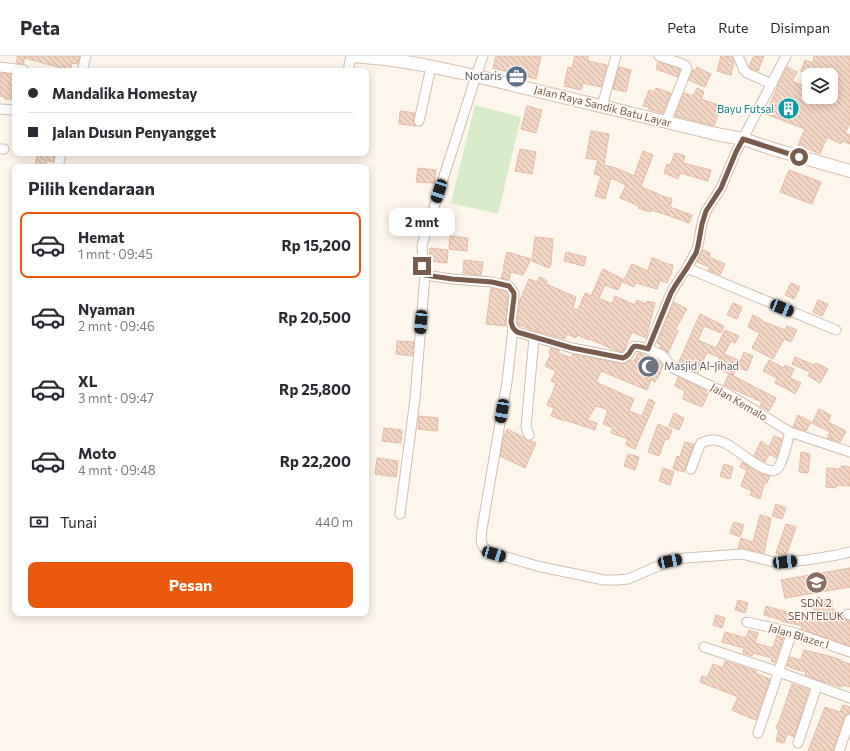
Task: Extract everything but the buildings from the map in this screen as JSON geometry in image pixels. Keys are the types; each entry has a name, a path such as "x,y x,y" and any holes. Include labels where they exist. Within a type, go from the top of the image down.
{"main road":[{"name":"Jalan Raya Sandik Batu Layar","path":"352,56 386,59 476,76 716,134 743,139 850,171"}],"street":[{"path":"83,68 86,56"},
{"path":"349,68 352,56"},
{"path":"400,514 415,399 425,275 422,266 422,245 483,56"},
{"path":"602,106 616,56"},
{"path":"658,56 683,64 687,69 666,122"},
{"path":"738,56 744,70 747,73 772,84"},
{"path":"513,328 517,332 534,338 572,348 623,358 635,346 648,349 671,293 696,253 706,211 721,188 736,152 786,56"},
{"path":"0,67 12,68"},
{"path":"418,121 431,67"},
{"path":"0,109 12,110"},
{"path":"687,268 836,330"},
{"path":"425,275 507,285 514,293 511,322 513,328 507,382 482,529 481,543 484,549 488,552 537,566 604,580 628,579 670,561 685,558 742,554 778,563 807,560 850,552"},
{"path":"529,435 526,427 534,338"},
{"name":"Jalan Kemalo","path":"648,349 662,355 673,368 728,394 790,432 850,452"},
{"path":"691,469 701,443 716,440 727,443 752,462 768,470 776,470 781,462 790,432"},
{"name":"Jalan Blazer I","path":"747,622 792,632 850,652"},
{"path":"758,733 792,632"},
{"path":"704,647 850,698"},
{"path":"798,743 817,686"},
{"path":"839,751 850,719"}],"green space":[{"path":"475,105 521,117 498,214 451,203"}],"place":[{"name":"Notaris","path":"517,76"},
{"name":"Bayu Futsal","path":"789,109"},
{"name":"Masjid Al-Jihad","path":"648,366"},
{"name":"SDN 2 SENTELUK","path":"816,583"}],"route":[{"path":"422,266 425,275 492,282 509,286 514,293 511,322 513,328 517,332 572,348 623,358 635,346 648,349 671,293 696,253 703,217 721,188 743,139 799,157"}]}
